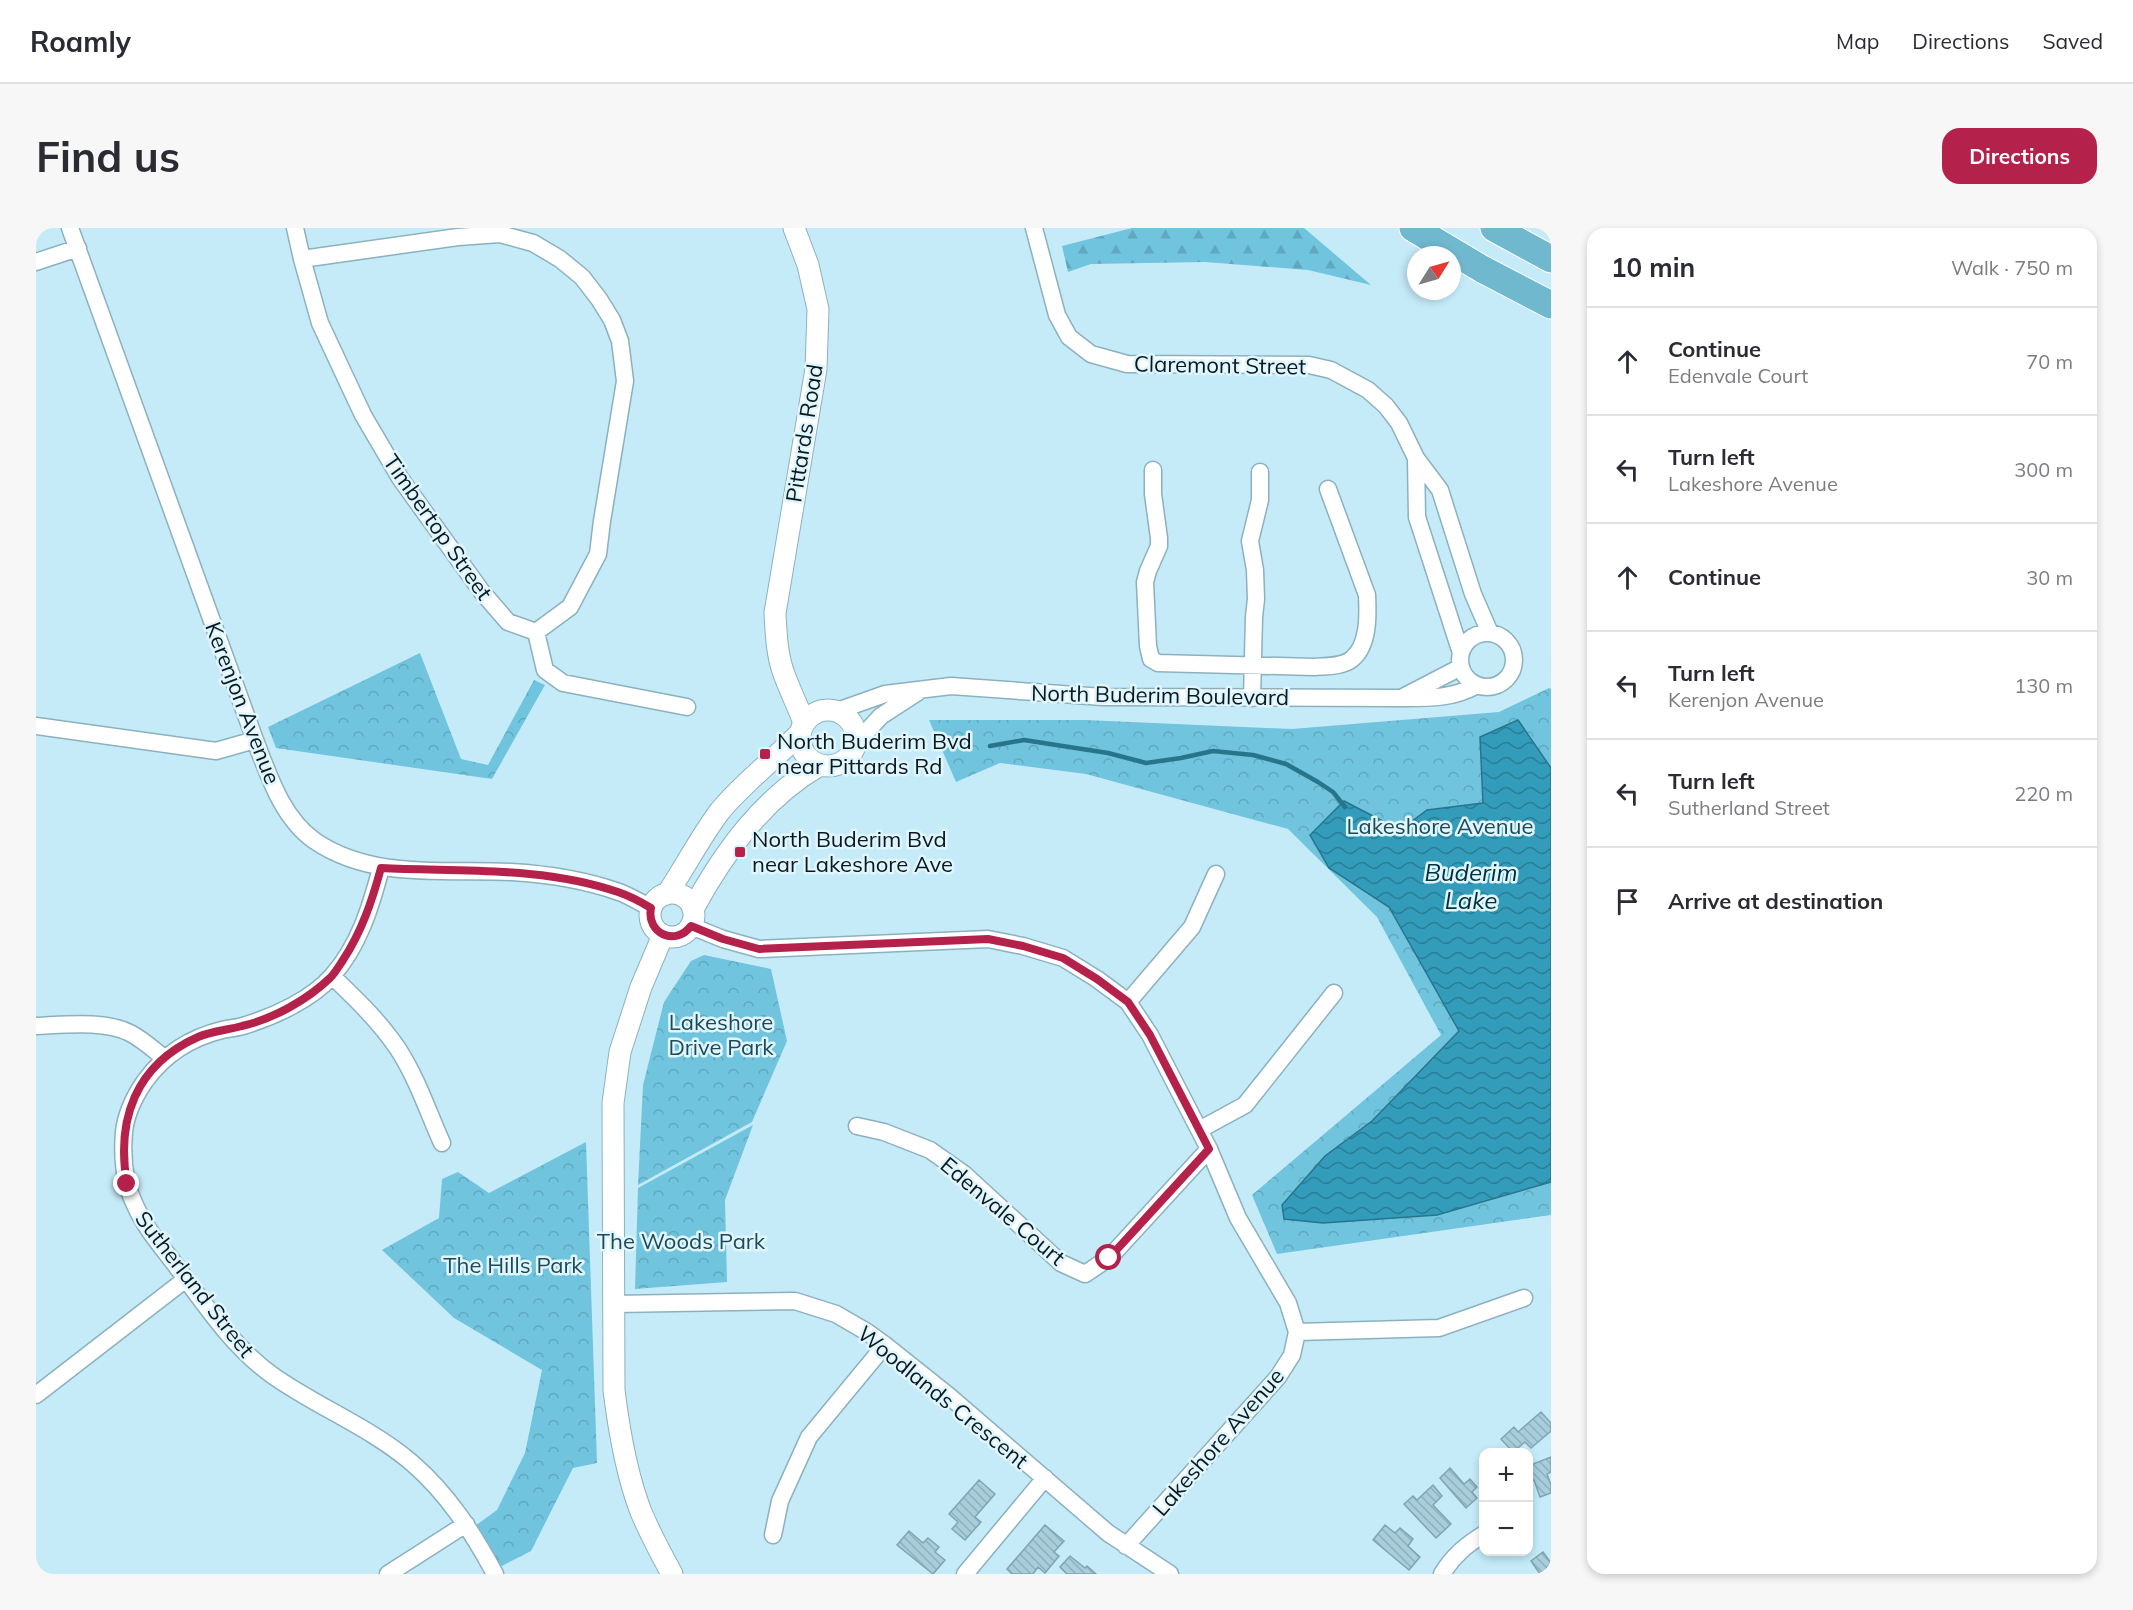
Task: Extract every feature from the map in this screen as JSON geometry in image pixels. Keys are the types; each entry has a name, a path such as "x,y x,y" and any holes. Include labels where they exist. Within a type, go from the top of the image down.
{"highway":[{"path":"1413,228 1482,269 1551,305"},
{"path":"1494,228 1551,260"}],"street":[{"name":"Kerenjon Avenue","path":"70,228 255,740 273,787 291,817 314,840 339,854 381,868 513,872 574,880 619,892 651,908"},
{"name":"Timbertop Street","path":"296,228 320,323 363,415 400,478 482,592 508,622 536,632"},
{"name":"Pittards Road","path":"794,228 808,265 818,309 816,369 775,613 783,673 793,692 802,728"},
{"name":"Claremont Street","path":"1034,228 1057,315 1070,337 1091,354 1127,364 1309,365 1331,370 1368,390 1386,406 1399,423 1416,458 1440,490 1473,594 1490,633"},
{"path":"302,259 458,237 500,234 533,243 560,259 582,277 612,320 620,341 625,381 598,554 570,607 536,632 545,670 563,682 687,707"},
{"path":"36,262 78,248"},
{"name":"Claremont Street","path":"1416,458 1417,517 1461,660"},
{"path":"1153,470 1153,495 1159,546 1145,582 1148,646 1151,659 1158,663 1330,666 1352,659 1361,646 1367,621 1366,595 1328,489"},
{"path":"1252,698 1256,582 1250,541 1260,501 1260,472"},
{"path":"1490,633 1506,640 1511,647 1515,663 1512,672 1500,684 1489,688 1477,686 1464,675 1461,660 1464,646 1475,636 1490,633"},
{"name":"Pittards Road","path":"777,641 803,686 831,711"},
{"name":"North Buderim Boulevard","path":"1399,698 1461,660"},
{"name":"North Buderim Boulevard","path":"831,711 885,694 951,686 1103,698 1399,698 1443,697 1463,693 1477,686"},
{"name":"North Buderim Boulevard","path":"856,742 881,716 921,690"},
{"path":"831,711 846,716 852,723 856,733 856,742 849,757 843,762 836,765 820,765 798,778 764,808 717,867 687,932 676,937 658,932 651,921 651,908 655,901 668,894 720,812 745,783 780,754 802,728 816,712 831,711"},
{"path":"36,726 216,752 255,740"},
{"path":"802,728 802,749 806,756 820,765"},
{"name":"Sutherland Street","path":"381,868 370,909 358,935 332,976 310,994 273,1015 243,1026 200,1037 177,1048 153,1070 131,1103 124,1127 124,1166 127,1184 135,1206 149,1229 217,1319 257,1364 296,1391 397,1450 431,1480 466,1524 495,1574"},
{"path":"1128,1002 1192,927 1216,874"},
{"path":"668,894 686,898 692,918 723,939 759,949 988,939 1023,946 1063,958 1097,979 1128,1002 1150,1035 1209,1149 1238,1218 1288,1303 1297,1332 1439,1328 1524,1298"},
{"path":"663,935 641,987 620,1052 616,1074 613,1114 614,1390 619,1432 641,1511 672,1574"},
{"path":"332,976 366,1009 399,1050 442,1143"},
{"path":"1199,1130 1245,1105 1334,993"},
{"path":"36,1026 98,1025 115,1028 129,1032 164,1058"},
{"name":"Edenvale Court","path":"857,1126 884,1132 930,1150 964,1174 1061,1263 1084,1274 1109,1258 1209,1149"},
{"path":"36,1395 186,1279"},
{"name":"Woodlands Crescent","path":"614,1304 795,1301 836,1314 885,1345 949,1396 1108,1533 1170,1574"},
{"name":"Lakeshore Avenue","path":"1126,1546 1278,1377 1292,1355 1297,1332"},
{"path":"773,1535 780,1501 809,1437 885,1345"},
{"path":"965,1574 1045,1478"},
{"path":"388,1574 466,1524"},
{"path":"1442,1574 1449,1562 1467,1544 1479,1537"}],"green space":[{"path":"1132,228 1304,228 1371,285 1308,270 1205,262 1091,264 1068,272 1062,246"},
{"path":"420,653 461,759 488,765 534,680 545,685 492,779 276,748 268,727"},
{"name":"Lakeshore Avenue","path":"1551,689 1551,1215 1277,1254 1252,1195 1441,1035 1377,917 1288,829 1086,774 1000,763 956,782 929,720 1085,720 1292,729 1499,712"},
{"name":"Lakeshore Drive Park","path":"704,955 771,969 787,1041 752,1122 638,1185 643,1085 664,1002 691,961"},
{"name":"The Woods Park","path":"753,1125 725,1200 727,1282 635,1289 638,1188"},
{"name":"The Hills Park","path":"586,1142 597,1463 573,1468 531,1551 498,1568 475,1526 497,1510 525,1453 542,1370 454,1318 382,1250 439,1218 442,1179 458,1172 489,1193"}],"water":[{"name":"Buderim Lake","path":"1518,720 1551,768 1551,1182 1437,1215 1323,1223 1284,1219 1282,1205 1325,1156 1372,1121 1459,1031 1389,907 1329,868 1310,835 1344,801 1400,830 1427,810 1483,803 1480,737"}],"building":[{"path":"1541,1412 1551,1423 1551,1431 1531,1448 1525,1442 1518,1448 1509,1448 1501,1439 1514,1427 1518,1432"},
{"path":"1551,1457 1551,1472 1547,1474 1551,1493 1540,1497 1533,1480 1533,1464"},
{"path":"1450,1468 1464,1484 1470,1479 1477,1487 1472,1492 1477,1498 1466,1508 1440,1478"},
{"path":"979,1480 995,1494 975,1517 981,1522 965,1540 952,1529 958,1522 949,1514"},
{"path":"1433,1485 1442,1496 1433,1505 1451,1524 1436,1538 1404,1504 1413,1496 1417,1500"},
{"path":"1045,1525 1064,1541 1054,1552 1059,1556 1045,1573 1038,1567 1033,1574 1012,1574 1007,1569"},
{"path":"1385,1525 1395,1533 1400,1528 1413,1539 1408,1546 1420,1557 1409,1570 1373,1540"},
{"path":"909,1531 923,1543 928,1538 939,1547 935,1552 945,1560 933,1574 897,1545"},
{"path":"1543,1552 1551,1563 1546,1568 1550,1574 1540,1574 1531,1561"},
{"path":"1070,1556 1096,1574 1067,1574 1060,1567"}],"waterway":[{"path":"990,746 1024,740 1108,753 1146,763 1213,751 1253,755 1286,764 1318,782 1333,792 1345,807"}],"place":[{"name":"North Buderim Bvd near Pittards Rd","path":"765,754"},
{"name":"North Buderim Bvd near Lakeshore Ave","path":"740,852"}],"route":[{"path":"127,1184 124,1166 124,1127 131,1103 153,1070 177,1048 200,1037 265,1019 318,989 332,976 358,935 370,909 381,868 513,872 574,880 619,892 651,908 651,921 654,927 658,932 669,937 682,935 691,926 723,939 759,949 988,939 1023,946 1063,958 1097,979 1128,1002 1150,1035 1209,1149 1109,1258"}]}
